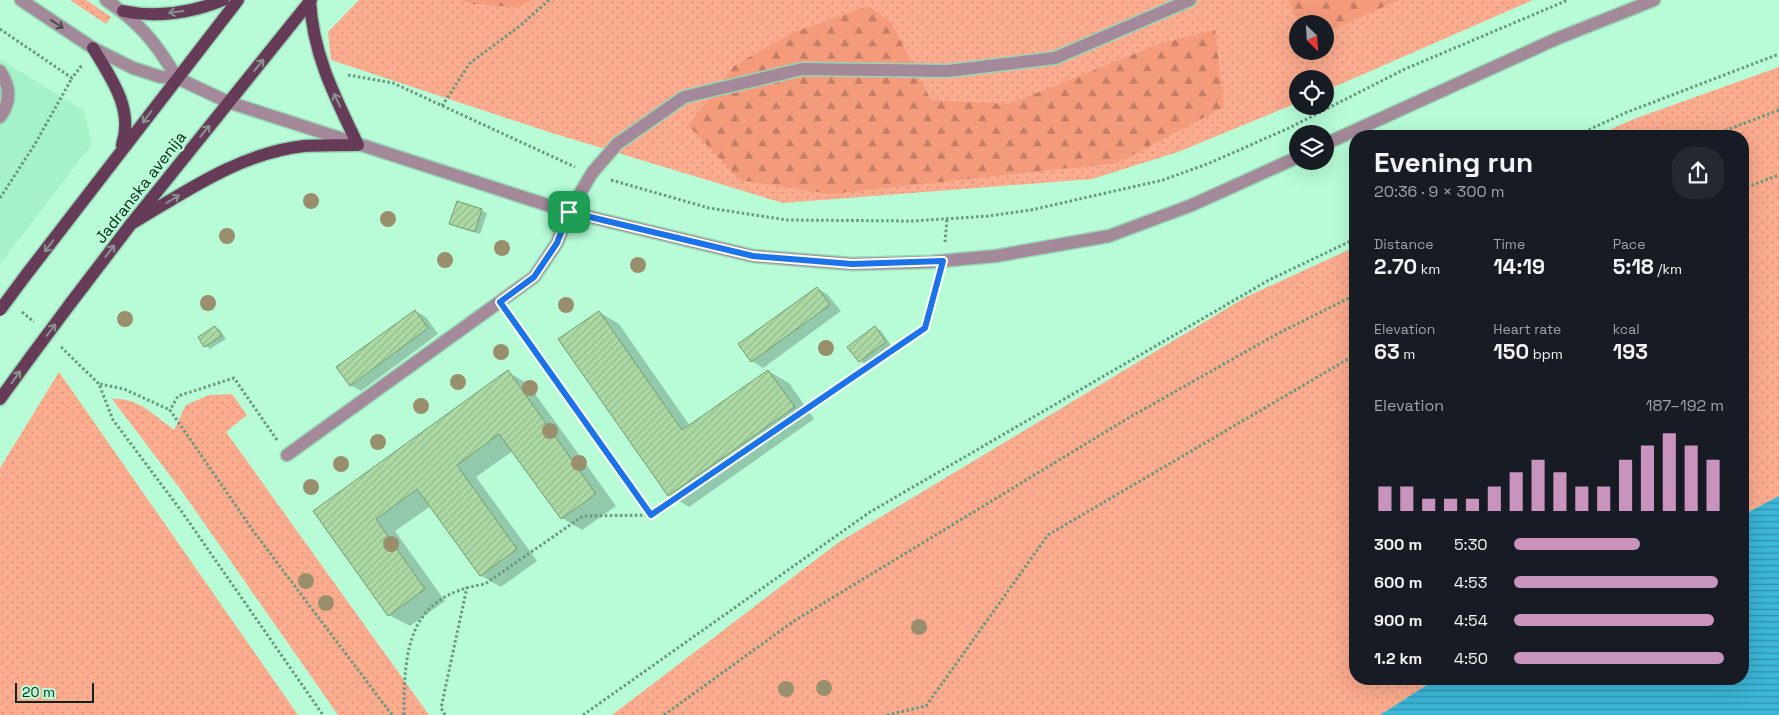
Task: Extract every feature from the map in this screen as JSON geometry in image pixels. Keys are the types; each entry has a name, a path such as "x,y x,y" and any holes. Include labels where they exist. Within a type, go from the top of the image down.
{"main road":[{"path":"123,11 158,15 182,12 223,0"},
{"path":"0,310 238,0"},
{"path":"131,224 207,178 260,156 304,146 358,145 326,73 312,29 311,1"},
{"name":"Jadranska avenija","path":"0,398 131,224 311,1"},
{"path":"94,48 124,110 127,122 119,153"}],"street":[{"path":"21,0 94,48 146,73 177,78 228,102 569,212 753,256 852,264 943,261 996,256 1109,236 1192,205 1289,161"},
{"path":"106,0 123,11 152,38 177,78"},
{"path":"288,455 534,277 557,243 569,212 592,173 617,144 684,97 802,69 948,71 1055,58 1190,0"},
{"path":"1356,130 1556,38 1654,0"},
{"path":"0,71 8,83 7,107 0,117"},
{"path":"1334,140 1349,133"}],"path":[{"path":"442,106 470,63 521,25 549,0"},
{"path":"604,178 709,208 787,220 913,221 988,216 1031,210 1163,180 1207,164 1287,129 1405,69 1568,0"},
{"path":"1588,130 1625,113 1779,54"},
{"path":"326,73 393,83 572,166"},
{"path":"0,198 35,144 72,78"},
{"path":"1727,130 1779,110"},
{"path":"1749,186 1779,175"},
{"path":"583,715 870,512 1269,280 1349,243"},
{"path":"404,715 404,682 414,628 434,604 446,594 467,587 485,584 583,516 651,515 925,328 943,261"},
{"path":"664,715 794,621 1130,417 1278,334 1349,298"},
{"path":"500,302 651,515"},
{"path":"73,357 99,384 113,420 182,512 323,715"},
{"path":"887,715 926,706 1048,535 1349,359"},
{"path":"170,410 178,396 234,378 288,455"},
{"path":"99,384 124,389 170,410 254,532 392,715"},
{"path":"445,715 441,708 467,587"}],"shaded area":[{"path":"70,0 86,0 111,17 106,24"},
{"path":"359,0 1533,0 1334,87 1334,70 1289,70 1289,106 1178,152 1092,179 783,203 552,133 331,60 328,32"},
{"path":"0,59 84,111 92,144 0,264"},
{"path":"1779,67 1779,496 1749,512 1749,130 1609,130 1634,119"},
{"path":"1349,250 1349,685 1427,685 1380,715 612,715 839,542 1246,297"},
{"path":"59,372 298,715 0,715 0,468"},
{"path":"232,394 247,415 226,432 429,715 338,715 181,490 112,399 121,399 138,404 174,430 186,405 209,395"}],"green space":[{"path":"462,0 532,0 518,7 471,4"},
{"path":"1288,0 1399,0 1334,29 1334,15 1295,15"},
{"path":"868,6 891,22 931,100 1009,104 1162,43 1215,30 1224,107 1117,163 829,194 740,180 688,125 734,66 794,32"}],"water":[{"path":"1779,496 1779,715 1380,715 1427,685 1749,685 1749,512"}],"building":[{"path":"457,201 482,209 475,232 449,224"},
{"path":"817,287 830,305 751,362 738,344"},
{"path":"415,310 428,328 350,386 336,367"},
{"path":"599,311 682,430 768,370 795,407 668,496 558,339"},
{"path":"215,326 222,336 204,347 198,337"},
{"path":"875,326 886,342 859,362 847,347"},
{"path":"508,370 596,494 561,519 499,434 457,465 517,549 480,576 417,489 376,519 425,589 388,616 313,511"}],"route":[{"path":"569,212 753,256 852,264 943,261 925,328 651,515 500,302 534,277 557,243 569,212"}]}
